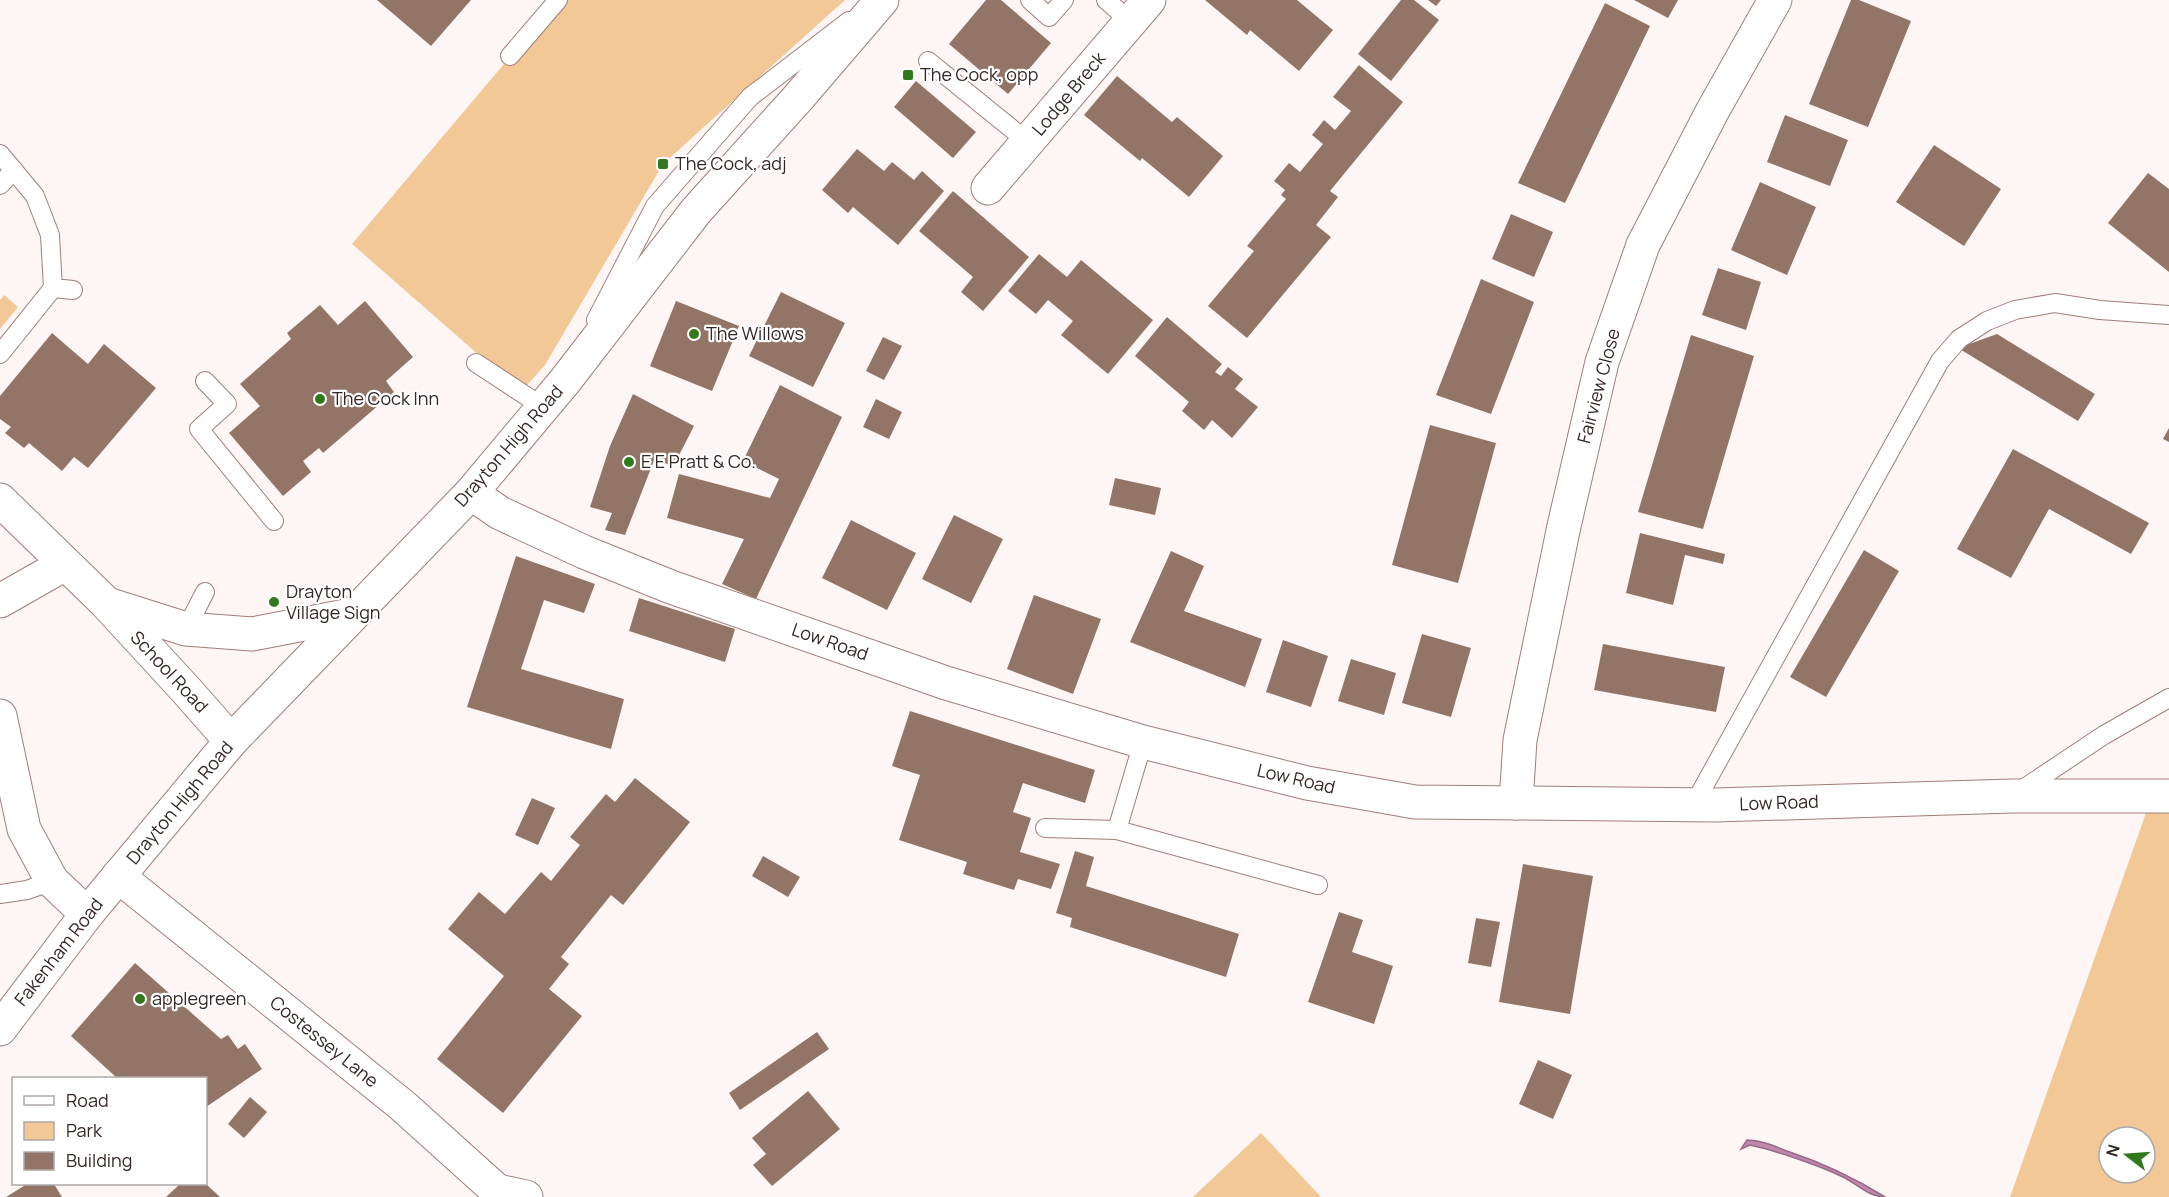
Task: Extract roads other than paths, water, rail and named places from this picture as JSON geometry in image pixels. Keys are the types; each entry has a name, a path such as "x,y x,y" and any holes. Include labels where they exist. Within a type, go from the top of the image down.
{"street":[{"name":"Drayton High Road","path":"118,876 231,741 471,493 565,381 696,212 882,0"},
{"name":"Fairview Close","path":"1516,803 1520,740 1564,526 1602,362 1643,245 1713,110 1775,0"},
{"name":"Lodge Breck","path":"988,188 1140,11"},
{"name":"Low Road","path":"471,493 500,513 548,536 671,587 946,683 1143,742 1307,783 1415,802 1694,804 2013,796 2169,796"},
{"name":"School Road","path":"0,500 106,603 231,741"},
{"path":"0,601 65,564"},
{"name":"School Road","path":"106,603 186,629 252,634 351,615"},
{"path":"0,716 24,829 52,881 87,914"},
{"name":"Fakenham Road","path":"0,1029 118,876"},
{"name":"Costessey Lane","path":"118,876 510,1195"}],"lane":[{"path":"510,56 558,0"},
{"path":"565,381 655,206 750,97 876,0"},
{"path":"1030,0 1050,16 1064,0"},
{"path":"1106,0 1140,11"},
{"path":"928,61 1028,142"},
{"path":"0,154 35,196 50,235 53,288 0,354"},
{"path":"0,185 14,170"},
{"path":"53,288 73,290"},
{"path":"1694,804 1940,361 1959,339 1987,321 2006,314 2055,303 2100,310 2169,315"},
{"path":"476,363 543,407"},
{"path":"206,381 227,404 199,429 274,521"},
{"path":"186,629 205,592"},
{"path":"2013,796 2104,735 2169,698"},
{"path":"1117,830 1143,742"},
{"path":"1045,828 1117,830 1318,885"},
{"path":"0,894 27,890 52,881"}],"place":[{"name":"The Cock, opp","path":"908,75"},
{"name":"The Cock, adj","path":"663,164"},
{"name":"The Willows","path":"694,334"},
{"name":"The Cock Inn","path":"320,399"},
{"name":"E E Pratt & Co.","path":"629,462"},
{"name":"Drayton Village Sign","path":"274,602"},
{"name":"applegreen","path":"140,999"}]}
